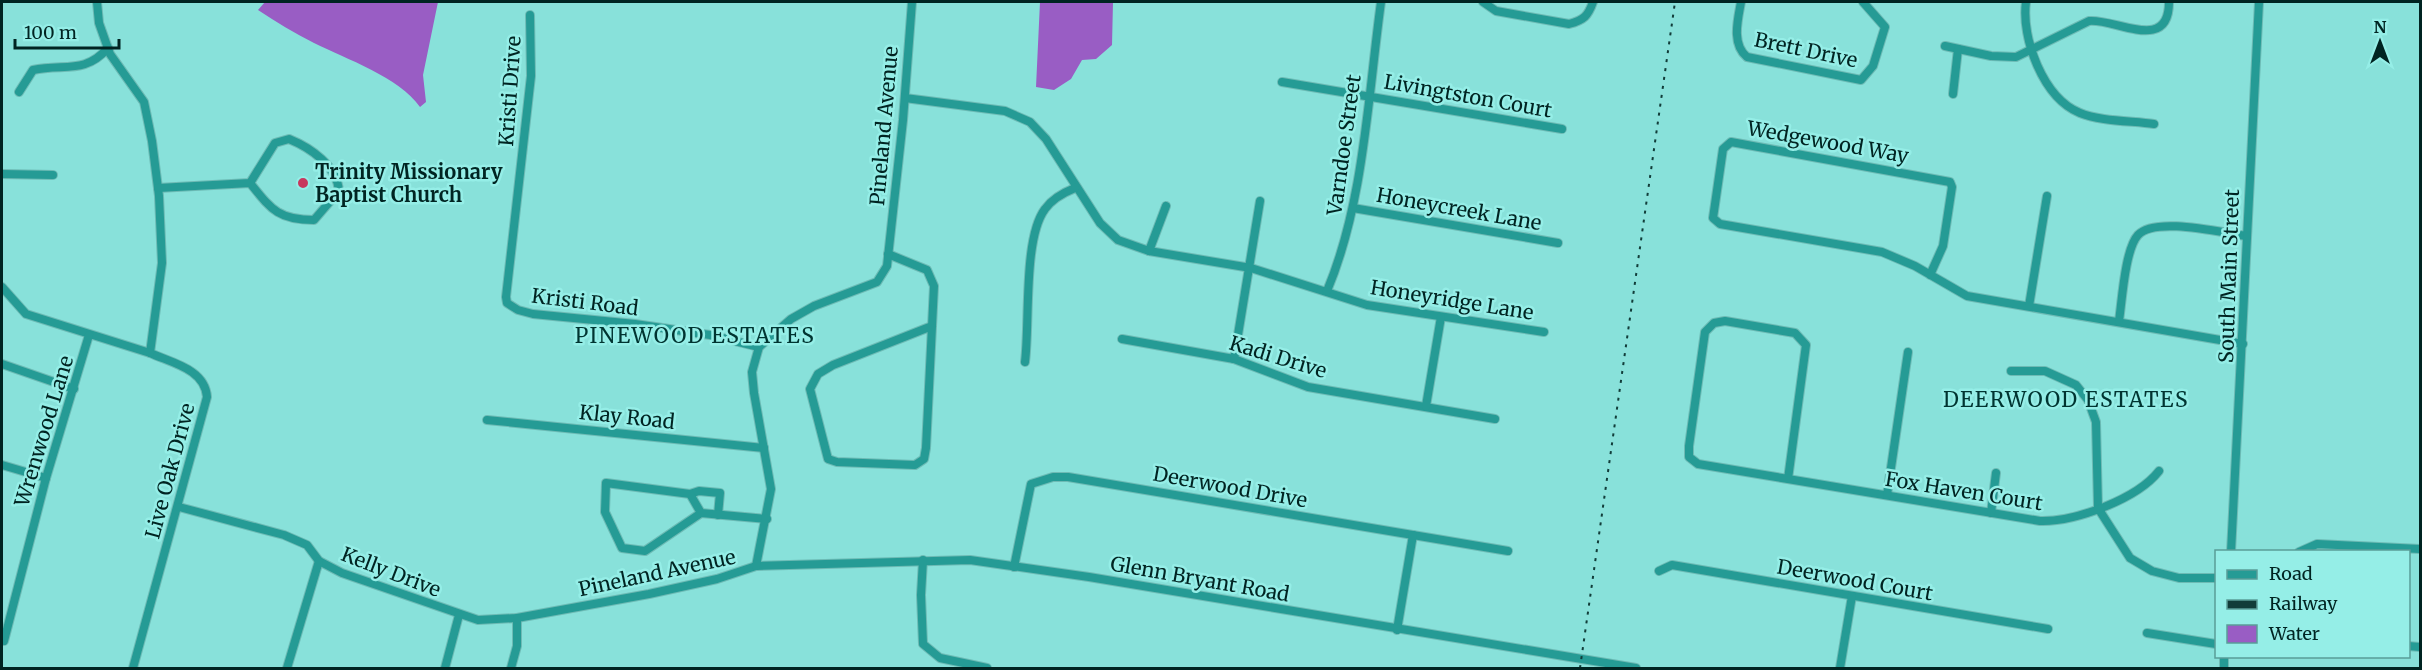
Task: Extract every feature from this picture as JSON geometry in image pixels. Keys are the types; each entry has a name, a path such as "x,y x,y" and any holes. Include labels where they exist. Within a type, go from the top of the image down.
{"street":[{"path":"2,287 26,314 89,336 150,353 162,263 158,188 144,102 108,48 99,23 97,2"},
{"name":"Pineland Avenue","path":"517,618 649,594 727,576 756,566 767,519 771,489 752,372 759,347 791,319 814,306 878,282 887,266 905,98 912,2"},
{"name":"Varndoe Street","path":"1327,291 1343,253 1353,208 1381,2"},
{"path":"1483,2 1496,11 1569,24 1581,21 1589,15 1593,2"},
{"name":"Brett Drive","path":"1741,2 1736,30 1739,49 1747,57 1861,81 1873,66 1885,27 1863,2"},
{"path":"2026,2 2026,28 2030,48 2059,99 2082,114 2154,124"},
{"path":"1945,46 1992,56 2016,57 2030,48 2089,21 2101,20 2134,32 2150,30 2161,26 2169,15 2169,2"},
{"name":"South Main Street","path":"2231,550 2259,2"},
{"name":"Kristi Drive","path":"514,308 507,303 506,297 531,76 530,15"},
{"path":"19,92 33,70 86,65 98,60 108,48"},
{"path":"1953,94 1958,49"},
{"name":"Livingtston Court","path":"1282,82 1562,129"},
{"path":"905,98 1005,111 1030,122 1046,138 1075,188 1100,223 1118,240 1149,251 1166,206"},
{"path":"289,138 326,163 338,179 339,191 314,220 293,219 274,212 250,183 275,142 289,138"},
{"name":"Wedgewood Way","path":"1930,275 1943,246 1952,187 1950,182 1731,142 1723,150 1713,218 1720,224 1882,252 1899,257 1930,275 1967,296 2243,344"},
{"path":"2,174 53,175"},
{"path":"158,188 250,183"},
{"path":"1025,362 1030,275 1035,236 1045,209 1064,192 1075,188"},
{"path":"2029,306 2047,196"},
{"path":"1234,359 1251,268 1260,201"},
{"name":"Honeycreek Lane","path":"1353,208 1558,243"},
{"path":"2119,321 2130,252 2137,236 2145,229 2162,225 2247,236"},
{"name":"Honeyridge Lane","path":"1149,251 1251,268 1367,305 1544,332"},
{"path":"888,254 927,270 934,286 932,326 924,459 915,465 837,462 828,459 810,389 818,374 833,365 932,326"},
{"name":"Kristi Road","path":"514,308 543,315 636,324 710,336 759,347"},
{"path":"1426,406 1441,317"},
{"name":"Fox Haven Court","path":"1788,479 1806,345 1796,333 1725,321 1714,323 1705,332 1689,457 1698,464 1991,513 2058,521 2098,508 2148,485 2159,471"},
{"name":"Wrenwood Lane","path":"4,640 46,478 89,336"},
{"name":"Kadi Drive","path":"1122,339 1234,359 1308,387 1495,419"},
{"path":"1887,495 1908,352"},
{"name":"Live Oak Drive","path":"133,669 179,507 207,397 206,385 197,374 150,353"},
{"path":"2,363 74,388"},
{"path":"2011,371 2045,371 2076,385 2088,400 2097,422 2098,508 2130,558 2152,571 2179,578 2215,578"},
{"name":"Klay Road","path":"487,420 764,448"},
{"path":"2,465 46,478"},
{"path":"1991,513 1996,473"},
{"name":"Deerwood Drive","path":"1014,567 1031,484 1053,477 1068,477 1508,551"},
{"name":"Pineland Avenue","path":"718,515 720,493 699,491 690,494 606,483 605,512 622,548 645,551 701,513 718,515 767,519"},
{"path":"690,494 701,513"},
{"name":"Kelly Drive","path":"179,507 284,535 307,545 320,561 342,573 459,615 478,620 517,618"},
{"path":"1397,630 1413,535"},
{"path":"2304,550 2317,544 2421,549"},
{"path":"923,560 921,595 923,644 940,658 987,669"},
{"name":"Glenn Bryant Road","path":"756,566 970,560 1089,577 1636,669"},
{"path":"287,669 320,561"},
{"name":"Deerwood Court","path":"1659,571 1672,565 2048,629"},
{"path":"1839,669 1851,596"},
{"path":"445,669 459,615"},
{"path":"511,669 517,646 517,618"},
{"path":"2147,633 2215,644"}],"water":[{"path":"265,2 438,2 423,75 426,102 420,107 411,96 386,78 278,23 258,10"},
{"path":"1040,2 1113,2 1112,45 1096,59 1082,60 1071,79 1054,90 1036,87"}],"railway":[{"path":"1580,668 1675,2"}],"place":[{"name":"Trinity Missionary Baptist Church","path":"303,183"}],"district":[{"name":"PINEWOOD ESTATES","path":"695,336"},
{"name":"DEERWOOD ESTATES","path":"2066,400"}]}
